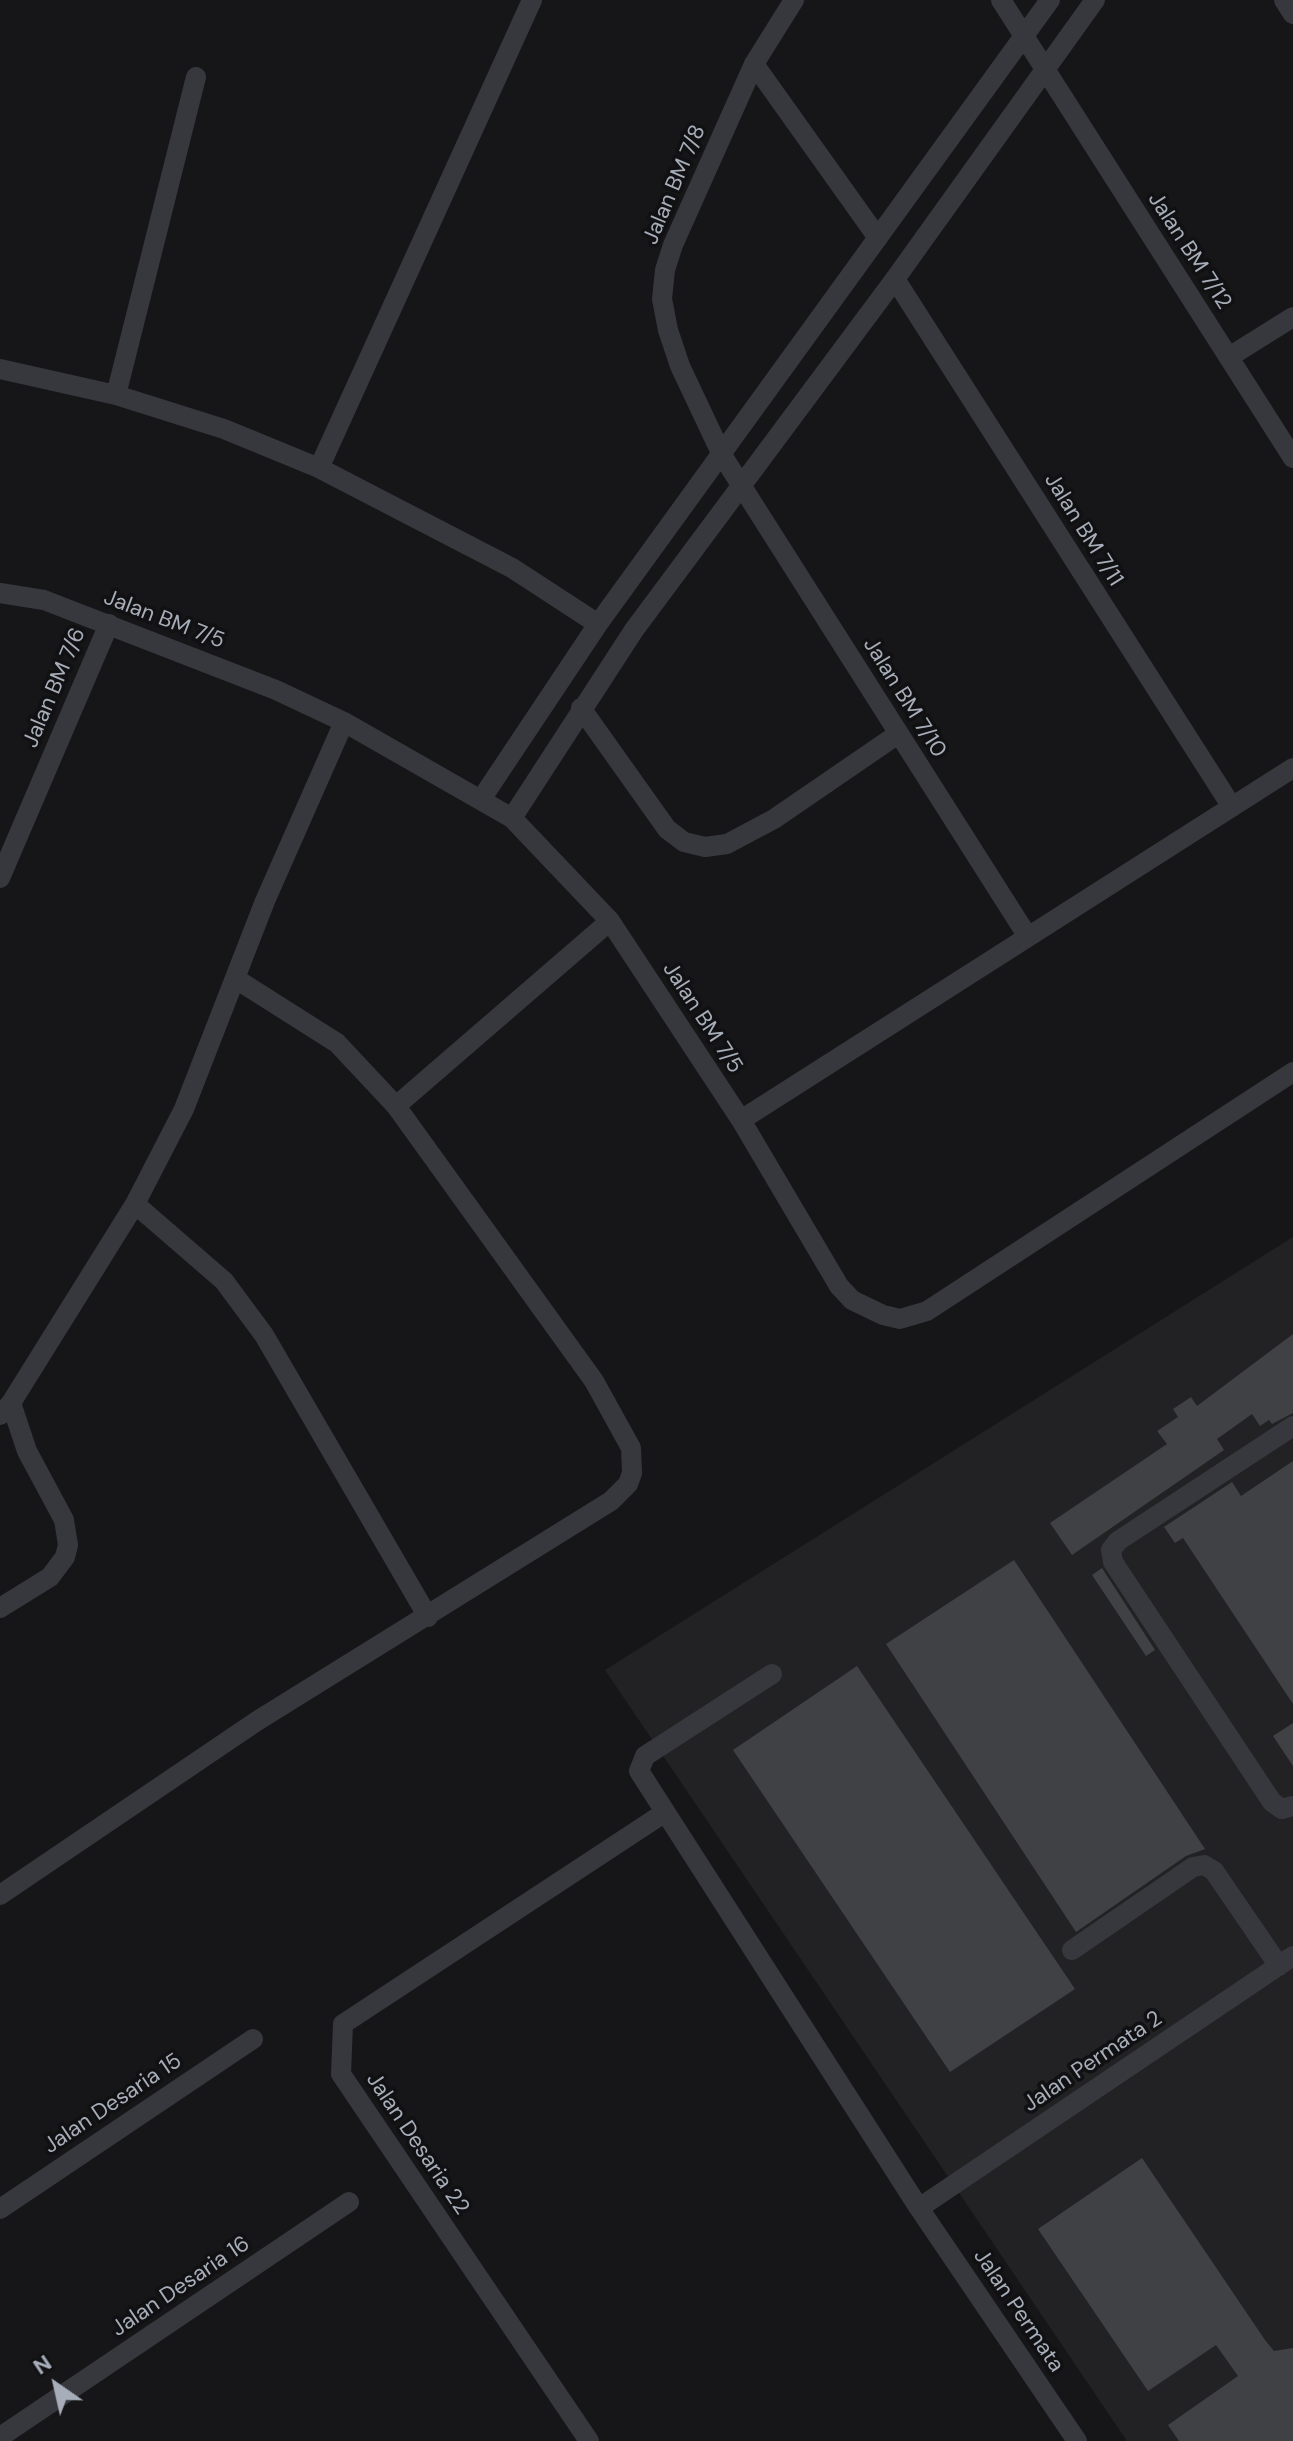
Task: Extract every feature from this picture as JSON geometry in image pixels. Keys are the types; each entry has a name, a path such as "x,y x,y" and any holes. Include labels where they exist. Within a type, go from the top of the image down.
{"street":[{"path":"319,468 532,0"},
{"name":"Jalan BM 7/8","path":"742,483 722,455 680,366 662,299 665,270 673,245 754,64 794,0"},
{"name":"Jalan BM 7/12","path":"1001,0 1293,458"},
{"path":"482,798 598,624 1050,0"},
{"path":"512,818 581,708 1095,0"},
{"path":"1284,0 1293,14"},
{"path":"754,64 878,238"},
{"path":"116,395 196,77"},
{"name":"Jalan BM 7/11","path":"895,279 1232,807"},
{"path":"1229,357 1293,317"},
{"path":"0,369 116,395 224,429 319,468 512,568 598,624"},
{"name":"Jalan BM 7/10","path":"742,483 1028,937"},
{"name":"Jalan BM 7/5","path":"0,593 44,600 276,690 344,722 482,798 512,818 610,921 741,1120 843,1291 883,1315 910,1318 927,1311 1293,1072"},
{"name":"Jalan BM 7/6","path":"3,865 109,624"},
{"path":"581,708 667,829 684,842 705,847 727,844 774,819 898,734"},
{"path":"0,1608 50,1577 65,1557 68,1545 64,1520 6,1409 135,1204 184,1109 265,901 344,722"},
{"path":"741,1120 1293,768"},
{"path":"396,1106 610,921"},
{"path":"0,1895 257,1721 611,1501 628,1484 633,1461 631,1448 594,1381 396,1106 337,1043 236,979"},
{"path":"135,1204 224,1281 264,1335 428,1617"},
{"path":"1293,1426 1118,1541 1111,1550 1113,1562 1272,1802 1282,1809 1293,1806"},
{"name":"Jalan Permata","path":"772,1674 641,1760 639,1771 919,2208 1077,2441"},
{"name":"Jalan Desaria 22","path":"589,2441 341,2074 343,2024 664,1813"},
{"path":"1072,1950 1193,1867 1204,1865 1214,1871 1286,1961"},
{"name":"Jalan Permata 2","path":"919,2208 1286,1961"},
{"name":"Jalan Desaria 15","path":"0,2209 253,2039"},
{"name":"Jalan Desaria 16","path":"0,2437 349,2202"}],"shaded area":[{"path":"1293,1237 1293,2441 1127,2441 605,1670"}],"building":[{"path":"1293,1334 1293,1413 1272,1424 1269,1420 1260,1426 1252,1414 1217,1439 1224,1450 1072,1555 1050,1523 1167,1444 1157,1431 1178,1417 1173,1409 1191,1397 1197,1406"},
{"path":"1293,1461 1293,1704 1183,1538 1175,1543 1164,1527 1232,1482 1241,1496"},
{"path":"1014,1560 1205,1849 1186,1856 1076,1932 886,1644"},
{"path":"1102,1568 1155,1650 1146,1656 1092,1575"},
{"path":"857,1666 1075,1989 950,2072 733,1750"},
{"path":"1293,1723 1293,1766 1273,1736"},
{"path":"1142,2158 1265,2340 1274,2351 1293,2348 1293,2441 1179,2441 1168,2425 1238,2376 1216,2345 1148,2391 1038,2229"}]}
